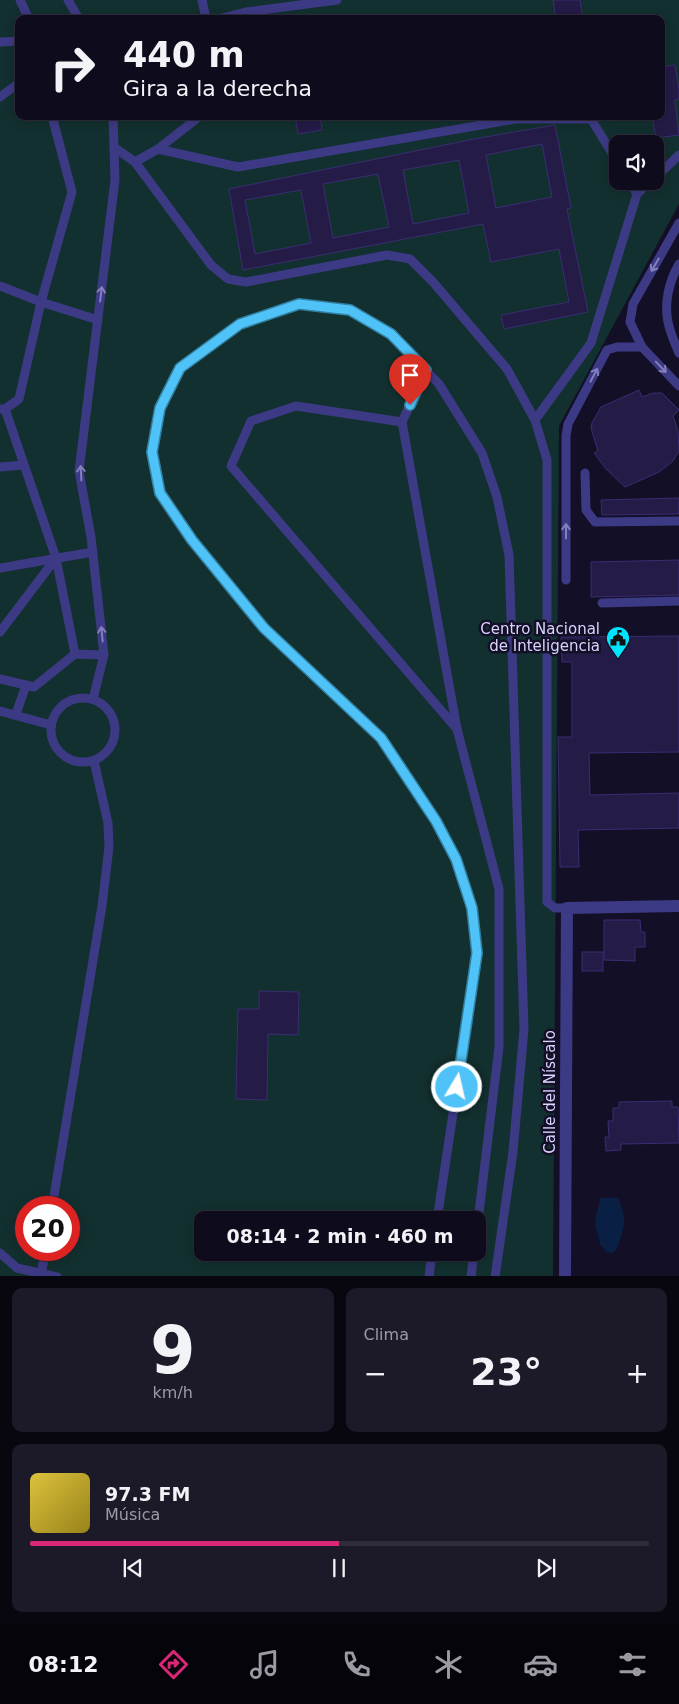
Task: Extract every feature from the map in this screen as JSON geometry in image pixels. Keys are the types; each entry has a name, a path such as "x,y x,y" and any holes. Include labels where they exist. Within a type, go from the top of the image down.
{"street":[{"path":"567,908 679,906"},
{"name":"Calle del Níscalo","path":"565,1276 567,908"}],"lane":[{"path":"20,0 27,15"},
{"path":"68,0 76,15"},
{"path":"202,0 205,15"},
{"path":"244,15 331,0"},
{"path":"0,42 15,41"},
{"path":"0,97 15,86"},
{"path":"53,120 72,192 41,302 19,399 3,409 56,558 76,654"},
{"path":"93,698 104,655 92,552 79,472 115,180 112,120"},
{"path":"135,162 158,149 195,120"},
{"path":"158,149 238,167 510,120"},
{"path":"592,120 609,148"},
{"path":"115,148 135,162 210,265 228,280 246,282 387,255 410,259 433,282 507,369 535,420 547,460 547,902 555,908 567,908"},
{"path":"664,169 679,155"},
{"path":"635,190 637,194"},
{"path":"535,420 591,343 637,194 641,190"},
{"path":"679,223 633,304 630,322 642,347 679,386"},
{"path":"679,264 674,273 667,296 668,322 679,353"},
{"path":"0,286 41,302 98,320"},
{"path":"438,1211 477,953 472,908 456,859 436,821 381,738 264,628 192,540 160,493 152,452 160,408 180,368 240,324 299,304 350,310 391,334 439,384 482,453 497,497 509,555 524,1029 513,1152 495,1276"},
{"path":"566,580 566,436 568,424 607,350 617,347 642,347"},
{"path":"426,370 402,422 457,729 499,889 499,1047 479,1211"},
{"path":"402,422 296,406 251,421 231,466 457,729"},
{"path":"0,468 24,465"},
{"path":"585,474 586,510 595,522 679,521"},
{"path":"0,568 92,552"},
{"path":"0,632 56,558"},
{"path":"602,602 679,601"},
{"path":"0,679 34,687 76,654 104,655"},
{"path":"16,714 26,685"},
{"path":"93,698 103,704 111,713 116,724 116,735 112,746 104,755 94,761 72,760 62,755 55,746 51,736 51,725 55,714 62,706 76,699 93,698"},
{"path":"0,711 51,725"},
{"path":"54,1196 102,906 109,847 108,823 94,761"},
{"path":"0,1253 17,1268 58,1276"},
{"path":"41,1276 43,1261"},
{"path":"429,1276 431,1261"},
{"path":"471,1276 473,1261"}],"green space":[{"path":"0,0 679,0 679,204 559,426 553,1276 0,1276"}],"water":[{"path":"600,1198 619,1198 623,1214 624,1226 619,1245 612,1253 606,1252 600,1245 595,1224"}],"building":[{"path":"553,0 580,0 582,15 555,15"},
{"path":"675,65 679,89 679,99 675,100 679,135 664,137 664,135 655,135 653,120 665,120 665,66"},
{"path":"296,120 321,120 322,130 298,134"},
{"path":"555,125 571,208 567,209 588,312 504,329 501,315 569,302 559,249 491,262 483,224 243,270 229,189 474,139","holes":["542,144 552,197 496,208 486,155","459,160 469,213 413,224 403,170","378,174 389,227 333,238 323,184","301,190 311,243 255,254 245,200"]},
{"path":"639,390 642,397 653,393 662,393 679,410 673,416 678,431 679,451 673,461 659,472 625,487 606,469 594,453 598,451 591,428 601,407"},
{"path":"679,498 679,514 602,515 601,500"},
{"path":"679,560 679,595 591,597 591,562"},
{"path":"679,636 679,752 589,753 590,795 679,793 679,828 578,830 579,867 560,867 558,737 572,737 572,662 562,662 561,637"},
{"path":"604,920 640,920 641,932 645,932 645,947 635,947 635,961 604,960"},
{"path":"582,952 603,952 603,971 582,971"},
{"path":"259,991 299,992 298,1035 268,1034 267,1100 236,1099 238,1009 259,1009"},
{"path":"672,1101 672,1107 678,1107 679,1143 621,1144 621,1150 606,1151 605,1137 609,1137 608,1121 613,1121 613,1108 619,1108 619,1102"}],"place":[{"name":"Centro Nacional de Inteligencia","path":"618,659"}],"route":[{"path":"410,405 426,370 391,334 350,310 299,304 240,324 180,368 160,408 152,452 160,493 192,540 264,628 381,738 436,821 456,859 472,908 477,953 457,1087"}]}
